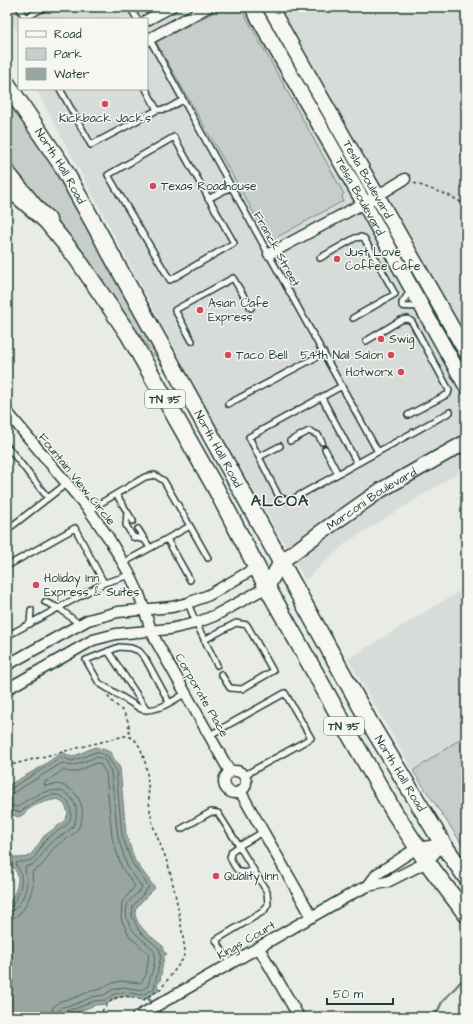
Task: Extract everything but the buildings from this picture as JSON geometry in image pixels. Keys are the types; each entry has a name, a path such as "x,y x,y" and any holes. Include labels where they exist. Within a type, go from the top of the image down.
{"highway":[{"path":"7,185 47,220"}],"main road":[{"name":"Telsa Boulevard","path":"252,7 466,386"},
{"name":"Tesla Boulevard","path":"270,7 466,352"},
{"name":"North Hall Road","path":"7,85 60,164 371,725 442,844 466,877"},
{"name":"North Hall Road","path":"7,173 76,257 129,335 215,487 258,567 267,587 349,735 417,848 466,914"},
{"path":"129,335 149,354 176,390 263,548 271,558 281,562"},
{"name":"Marconi Boulevard","path":"267,587 281,562 321,532 381,490 466,442"},
{"name":"Marconi Boulevard","path":"258,567 281,562"}],"street":[{"path":"148,19 171,7"},
{"path":"148,37 208,7"},
{"path":"268,254 377,196 405,179"},
{"name":"Fountain View Circle","path":"7,414 89,510 108,537 139,594 151,630"},
{"path":"7,665 79,624 118,612 172,607 188,603 209,595 258,567"},
{"path":"7,690 93,640 116,634 185,626 196,623 214,616 267,587"},
{"name":"Corporate Place","path":"151,630 230,772"},
{"path":"230,772 238,772 243,776 245,782 240,791 230,792 225,787 225,777 230,772"},
{"path":"240,791 312,917"},
{"name":"Kings Court","path":"368,886 377,874 417,848 442,844"},
{"name":"Kings Court","path":"137,1017 368,886 387,882 427,862 442,844"},
{"path":"259,948 299,1017"}],"lane":[{"path":"19,7 25,18 45,7"},
{"path":"130,7 136,18"},
{"name":"Franck Street","path":"148,37 378,452"},
{"path":"61,90 91,145 157,110 167,109 183,100"},
{"path":"147,90 157,110"},
{"path":"174,137 208,199 234,243 170,280 108,175 174,137"},
{"path":"208,199 231,187"},
{"path":"320,258 361,236 364,238 395,294 353,318"},
{"path":"192,341 175,310 233,278 251,308"},
{"path":"366,341 401,320 408,319 412,322 449,390 448,394 408,415"},
{"path":"228,404 324,353"},
{"path":"342,386 249,437 279,497 289,501 450,412"},
{"path":"322,398 357,463"},
{"path":"290,441 309,431 318,435 322,442"},
{"path":"7,446 48,498"},
{"path":"259,457 280,446"},
{"path":"325,449 338,474"},
{"path":"89,510 145,476 155,475 164,481 208,558"},
{"path":"7,527 12,526 66,484"},
{"path":"116,494 133,521"},
{"path":"127,512 126,525 133,537 145,540"},
{"path":"123,563 190,526"},
{"path":"7,566 75,528 104,583"},
{"path":"138,529 150,548"},
{"path":"167,539 190,580"},
{"path":"7,636 104,583 130,575"},
{"path":"45,602 59,608 79,624"},
{"path":"188,603 196,623 217,665"},
{"path":"30,624 32,610"},
{"path":"204,640 236,623 247,625 274,671 242,689 230,688 221,674"},
{"path":"170,702 145,658 139,651 131,648 119,647 108,650 86,660 99,683 141,709 148,710 161,707 170,702 186,693"},
{"path":"108,650 148,710"},
{"path":"210,735 285,693 311,738 243,776"},
{"path":"181,829 211,812 218,812 267,892 268,904 264,911 216,940 231,964"},
{"path":"253,870 247,873 240,872 234,866 230,857 232,851 263,832"}],"path":[{"path":"405,179 450,196 466,204"},
{"path":"110,690 108,698 128,718 130,728 129,736"},
{"path":"7,766 113,738 129,736 137,742 142,751 151,817 154,830 168,866 177,904 185,951 184,959 160,990 144,1000 124,996 115,998 107,1004 99,1017"}],"shaded area":[{"path":"7,7 466,7 466,468 346,543 305,580 214,422 37,90 148,90 148,18 18,18 18,32 7,16"},
{"path":"466,587 466,735 413,771 348,659"}],"green space":[{"path":"224,7 238,7 245,15 344,194 342,195 343,201 270,241 156,42"},
{"path":"7,100 13,103 20,113 67,189 179,389 74,247 7,165"},
{"path":"466,735 466,850 413,771"}],"water":[{"path":"95,747 110,752 120,768 126,834 135,861 155,888 143,899 135,912 139,924 148,934 163,946 163,951 167,954 164,956 160,981 157,985 160,990 144,1000 124,996 115,998 107,1004 95,1005 78,1012 57,1017 7,1017 7,907 15,891 18,877 11,865 7,865 7,855 18,858 28,857 44,836 65,821 68,813 65,805 58,799 36,805 23,815 18,817 13,815 7,819 7,786 41,767 62,752 72,757"}],"waterway":[{"path":"435,1017 442,1002 466,976"},
{"path":"147,997 153,1004"},
{"path":"156,1008 164,1017"}],"place":[{"name":"Kickback Jack's","path":"105,104"},
{"name":"Texas Roadhouse","path":"153,186"},
{"name":"Just Love Coffee Cafe","path":"337,259"},
{"name":"Asian Cafe Express","path":"200,310"},
{"name":"Swig","path":"381,339"},
{"name":"Taco Bell","path":"228,355"},
{"name":"54th Nail Salon","path":"391,355"},
{"name":"Hotworx","path":"401,372"},
{"name":"Holiday Inn Express & Suites","path":"36,585"},
{"name":"Quality Inn","path":"216,876"}],"district":[{"name":"ALCOA","path":"280,500"}]}
